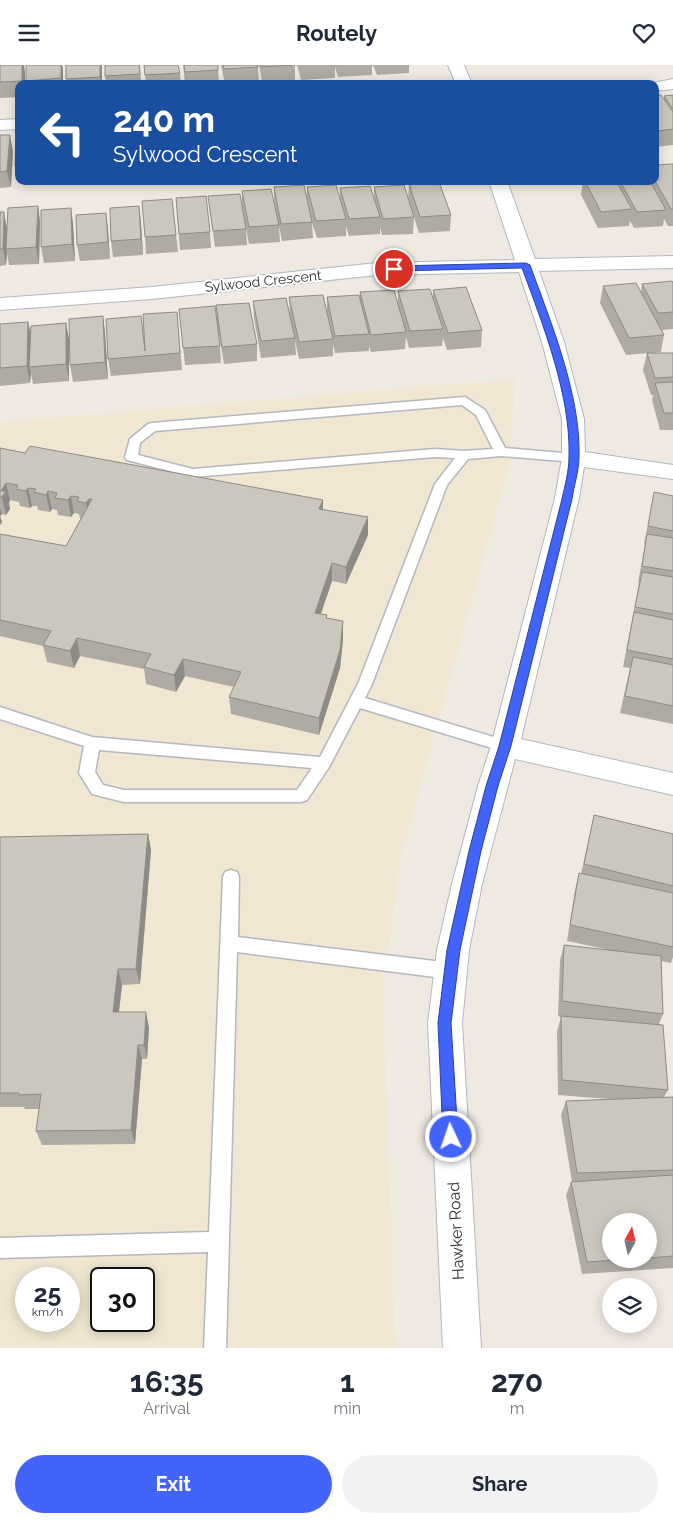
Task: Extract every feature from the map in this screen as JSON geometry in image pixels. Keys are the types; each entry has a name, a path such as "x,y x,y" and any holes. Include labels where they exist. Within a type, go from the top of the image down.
{"street":[{"path":"456,65 462,80"},
{"path":"659,85 673,84"},
{"path":"0,125 15,124"},
{"name":"Hawker Road","path":"462,1348 445,1023 450,971 467,884 492,786 505,746 567,499 574,458 572,419 563,377 553,342 499,185"},
{"name":"Sylwood Crescent","path":"0,303 152,293 377,269 673,262"},
{"path":"574,458 673,472"},
{"path":"505,746 673,784"}],"lane":[{"path":"501,452 482,413 465,401 152,427 134,442 131,457 193,473 435,453 464,455 501,452 574,458"},
{"path":"92,743 86,773 98,790 124,796 300,796 324,763 365,684 441,484 464,455"},
{"path":"355,701 505,746"},
{"path":"0,713 92,743 324,763"},
{"path":"215,1348 231,877"},
{"path":"228,943 450,971"},
{"path":"0,1248 218,1242"}],"shaded area":[{"path":"515,379 510,462 401,856 383,988 395,1348 0,1348 0,422"}],"building":[{"path":"0,65 22,65 22,80 0,82"},
{"path":"26,65 61,65 61,78 26,80"},
{"path":"66,65 100,65 100,77 66,79"},
{"path":"105,65 139,65 140,74 105,76"},
{"path":"144,65 178,65 180,73 145,75"},
{"path":"184,65 218,65 218,70 185,72"},
{"path":"223,65 258,65 258,67 224,69"},
{"path":"261,65 294,65 261,67"},
{"path":"659,95 661,95 673,112 673,129 659,131"},
{"path":"673,95 673,109 664,96"},
{"path":"0,135 10,135 7,171 0,172"},
{"path":"673,164 673,209 671,209 657,185 659,185 659,165"},
{"path":"304,185 312,222 281,224 274,187"},
{"path":"336,185 346,219 316,221 307,187"},
{"path":"404,185 414,217 383,219 374,187"},
{"path":"409,185 440,185 451,215 420,217"},
{"path":"587,185 618,185 632,209 601,212"},
{"path":"622,185 652,185 666,210 637,212"},
{"path":"370,186 380,217 349,219 340,188"},
{"path":"271,189 279,225 249,227 242,191"},
{"path":"240,194 246,229 213,231 208,196"},
{"path":"206,196 210,232 179,234 176,198"},
{"path":"172,199 176,235 145,237 142,201"},
{"path":"38,206 36,247 6,249 8,208"},
{"path":"139,206 141,239 111,241 110,208"},
{"path":"71,208 72,244 41,247 41,210"},
{"path":"0,212 4,212 3,249 0,249"},
{"path":"106,213 108,242 77,245 76,215"},
{"path":"672,281 673,312 658,313 642,284"},
{"path":"636,283 664,335 629,338 603,286"},
{"path":"466,287 482,330 448,333 433,290"},
{"path":"430,289 443,329 410,331 398,291"},
{"path":"394,290 406,332 371,335 360,292"},
{"path":"323,295 333,339 299,342 289,297"},
{"path":"359,295 369,334 335,336 327,297"},
{"path":"286,298 295,338 261,341 253,301"},
{"path":"249,303 257,344 222,347 216,305"},
{"path":"215,306 220,346 183,348 179,309"},
{"path":"177,312 180,353 108,359 106,319 141,316 145,351 143,314"},
{"path":"103,316 105,362 70,365 69,319"},
{"path":"28,322 27,366 0,368 0,324"},
{"path":"66,323 66,364 29,367 31,326"},
{"path":"647,353 673,353 673,377 655,378"},
{"path":"673,382 673,413 664,413 655,383"},
{"path":"30,446 323,500 319,509 368,517 346,567 332,563 315,613 327,615 326,618 343,621 340,650 319,718 229,697 241,672 183,659 174,675 144,667 151,654 77,638 70,651 43,645 51,631 0,620 0,534 66,546 92,499 89,499 86,503 77,501 79,497 71,496 68,500 55,498 57,493 48,491 46,495 34,492 36,489 28,488 26,491 16,489 18,485 6,483 1,491 6,491 0,497 0,448 25,453"},
{"path":"654,492 673,496 673,531 648,526"},
{"path":"647,534 673,538 673,571 642,566"},
{"path":"642,572 673,577 673,614 635,607"},
{"path":"634,612 673,620 673,659 627,650"},
{"path":"633,657 673,665 673,706 625,696"},
{"path":"594,815 673,834 673,886 584,864"},
{"path":"148,834 136,969 118,969 113,1012 146,1012 144,1045 138,1045 131,1130 36,1131 41,1094 19,1095 19,1093 0,1093 0,837"},
{"path":"579,873 673,893 673,947 570,925"},
{"path":"564,945 661,956 663,1014 562,1001"},
{"path":"561,1016 663,1025 668,1090 562,1080"},
{"path":"673,1097 673,1170 577,1173 566,1101"},
{"path":"673,1175 673,1256 658,1257 658,1213 602,1213 602,1261 587,1262 571,1182"}],"route":[{"path":"394,269 526,265 553,342 572,419 574,458 567,499 505,746 492,786 475,851 453,950 445,1023 451,1137"}]}
